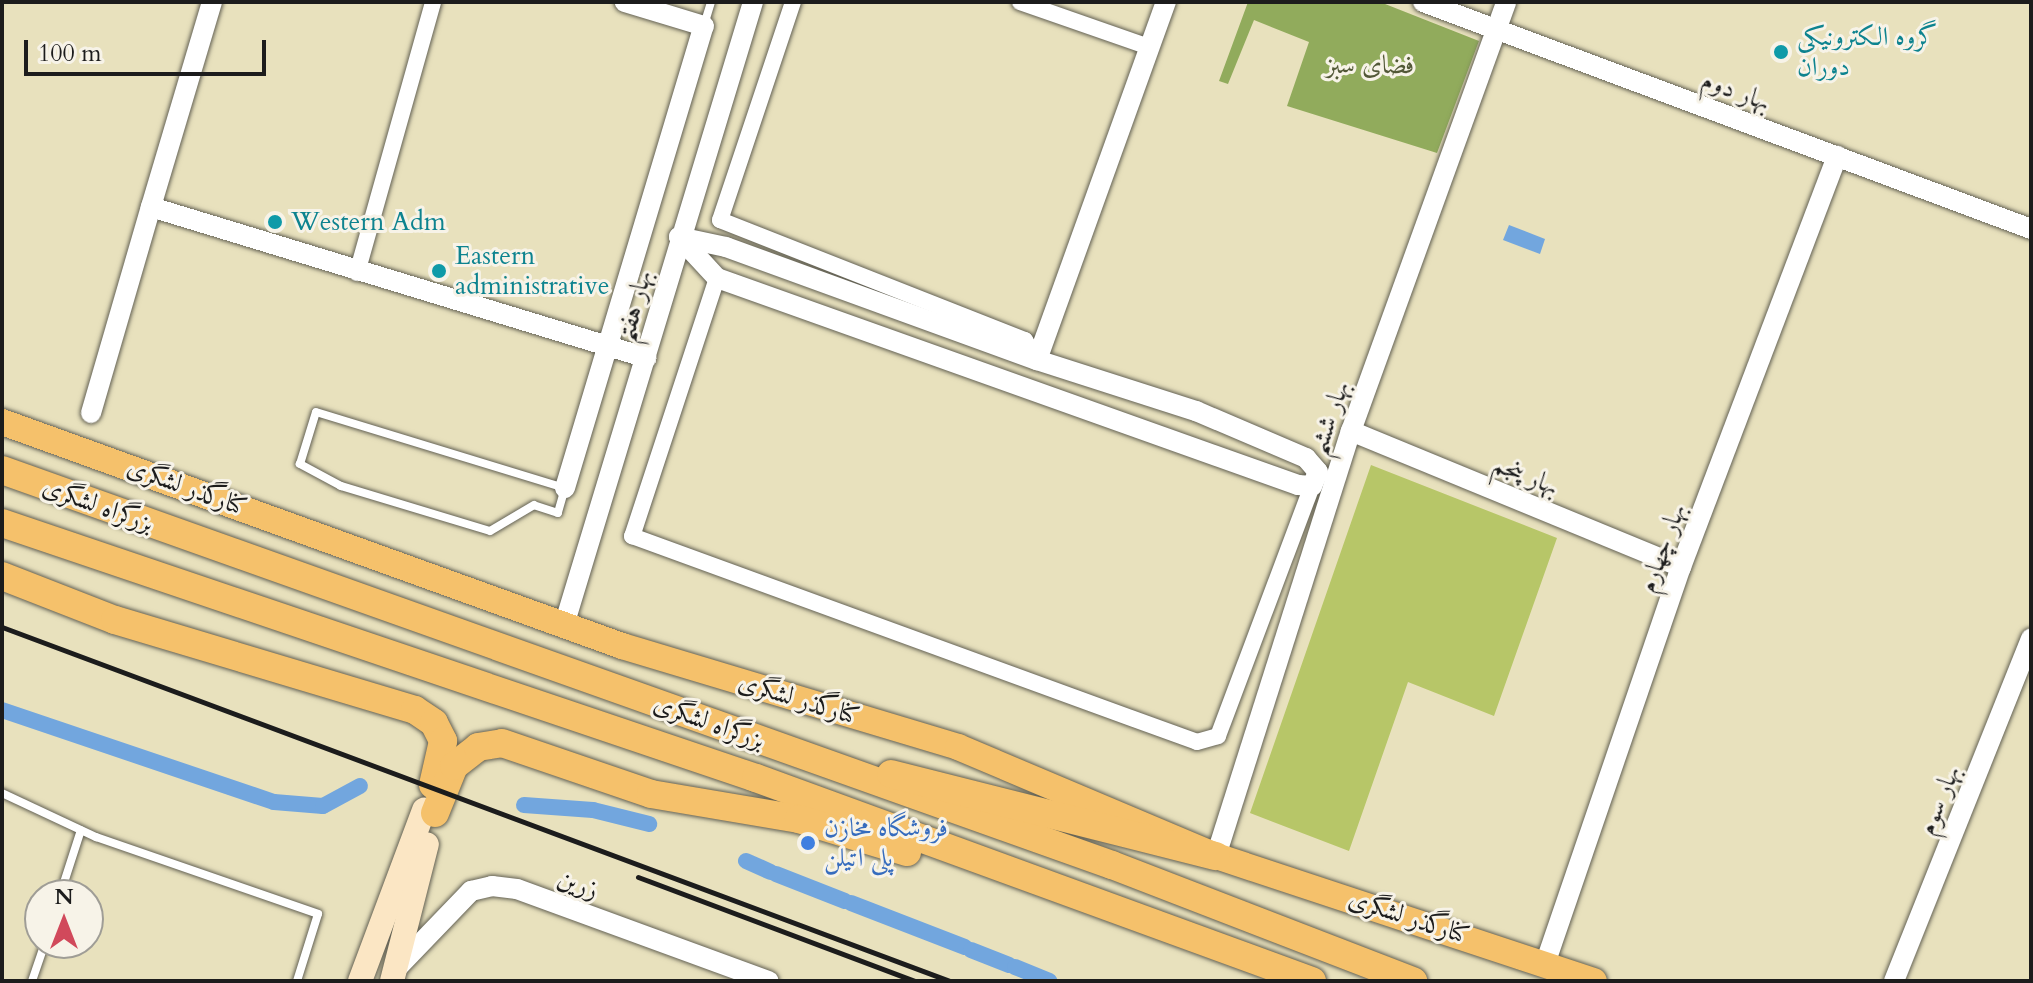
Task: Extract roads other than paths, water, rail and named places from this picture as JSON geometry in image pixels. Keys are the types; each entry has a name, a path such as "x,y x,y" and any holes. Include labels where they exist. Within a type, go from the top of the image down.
{"highway":[{"name":"بزرگراه لشگری","path":"2,470 1112,865 1413,981"},
{"name":"بزرگراه لشگری","path":"2,523 756,778 1312,981"},
{"path":"2,576 115,620 415,710 434,723 443,741 429,812"},
{"path":"429,812 454,766 478,747 502,743 651,794 799,819 954,866 1021,876"},
{"path":"800,754 931,781 1216,856"}],"main road":[{"name":"کنارگذر لشگری","path":"2,422 565,622 622,646 958,747 1216,856 1546,961 1594,981"},
{"path":"393,975 429,812"},
{"path":"360,981 429,812"}],"street":[{"path":"91,413 212,2"},
{"path":"357,273 433,2"},
{"path":"565,488 605,344 704,26 625,2"},
{"name":"بهار هفتم","path":"565,622 647,358 679,237 753,2"},
{"path":"793,2 720,220 1025,340 1037,360"},
{"path":"1020,2 1149,47"},
{"path":"1037,360 1166,2"},
{"name":"بهار دوم","path":"1423,2 2031,229"},
{"name":"بهار ششم","path":"1216,856 1351,431 1506,2"},
{"name":"بهار چهارم","path":"1546,961 1681,567 1837,156"},
{"path":"151,207 357,273 647,358"},
{"path":"679,237 717,278 1312,486"},
{"path":"679,237 726,247 1037,360 1196,411 1306,458 1318,472 1218,736 1197,742 632,536 717,278"},
{"name":"بهار پنجم","path":"1351,431 1681,567"},
{"name":"بهار سوم","path":"1894,981 2031,638"},
{"name":"زرین","path":"393,975 471,891 492,886 517,889 769,981"}],"lane":[{"path":"704,26 711,2"},
{"path":"316,412 565,488 558,513 534,505 490,531 341,486 300,464 316,412"},
{"path":"2,793 81,830 318,914 297,981"},
{"path":"65,879 81,830"},
{"path":"32,981 40,959"}],"water":[{"path":"1509,225 1545,239 1540,254 1503,240"}],"waterway":[{"path":"2,710 274,802 323,806 360,786"},
{"path":"524,805 593,810 649,824"},
{"path":"746,861 771,872"},
{"path":"776,874 845,901"},
{"path":"851,903 965,947"},
{"path":"971,950 1009,965"},
{"path":"1015,967 1049,981"}],"railway":[{"path":"2,627 950,981"},
{"path":"638,877 915,981"}],"place":[{"name":"گروه الکترونیکی دوران","path":"1781,52"},
{"name":"Western Adm","path":"275,222"},
{"name":"Eastern administrative","path":"439,271"},
{"name":"فروشگاه مخازن پلی اتیلن","path":"808,843"}],"park label":[{"name":"فضای سبز","path":"1370,65"}]}
